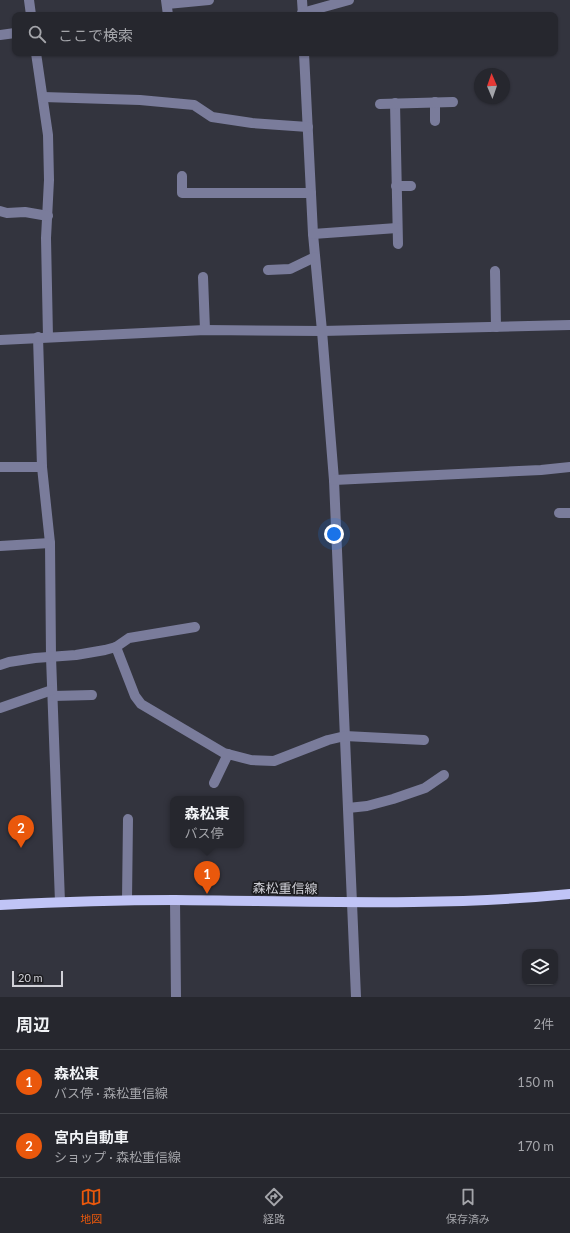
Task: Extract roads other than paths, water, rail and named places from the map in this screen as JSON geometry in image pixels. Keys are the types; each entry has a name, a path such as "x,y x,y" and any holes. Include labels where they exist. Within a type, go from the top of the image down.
{"main road":[{"name":"森松重信線","path":"0,905 128,900 353,902 483,901 570,894"}],"street":[{"path":"29,0 31,12"},
{"path":"168,12 166,2 209,0"},
{"path":"302,0 302,12"},
{"path":"309,12 349,0"},
{"path":"0,35 12,33"},
{"path":"36,56 48,135 49,180 43,337 42,467 50,543 52,693 60,902"},
{"path":"304,56 313,234 334,480 356,997"},
{"path":"43,97 140,100 194,105 212,118 252,123 308,127"},
{"path":"435,102 436,121"},
{"path":"380,104 452,102"},
{"path":"395,103 398,244"},
{"path":"182,176 182,193 311,193"},
{"path":"396,186 411,186"},
{"path":"0,211 25,212 48,216"},
{"path":"313,234 398,228"},
{"path":"268,270 290,269 316,257"},
{"path":"494,271 496,327"},
{"path":"203,277 204,330"},
{"path":"0,340 204,330 322,331 570,325"},
{"path":"0,467 42,467"},
{"path":"334,480 570,468"},
{"path":"559,513 570,512"},
{"path":"0,546 50,543"},
{"path":"0,666 9,662 76,655 116,647 129,638 195,627"},
{"path":"116,647 135,696 141,704 228,754 251,760 274,761 345,736 424,740"},
{"path":"0,708 52,693 92,695"},
{"path":"214,783 228,754"},
{"path":"348,808 367,806 393,799 425,788 444,775"},
{"path":"128,819 128,900"},
{"path":"175,900 176,997"}],"place":[{"name":"宮内自動車","path":"21,848"},
{"name":"森松東","path":"207,894"}]}
